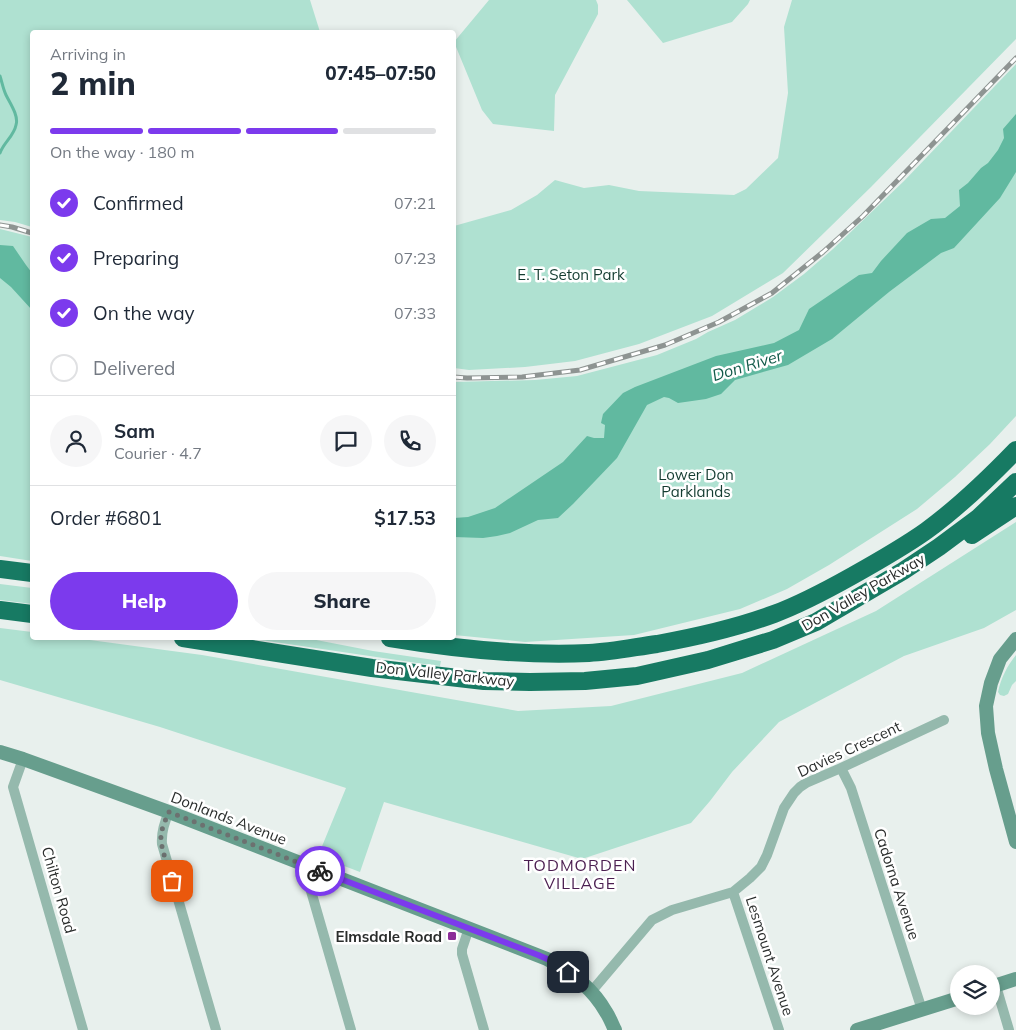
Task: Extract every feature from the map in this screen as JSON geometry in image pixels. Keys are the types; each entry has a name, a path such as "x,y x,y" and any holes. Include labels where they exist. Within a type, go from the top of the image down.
{"highway":[{"name":"Don Valley Parkway","path":"405,640 503,653 548,654 592,652 645,646 711,633 774,614 825,591 881,560 926,531 997,471 1012,454 1016,440"},
{"name":"Don Valley Parkway","path":"196,640 363,666 484,681 585,681 637,676 708,660 773,640 816,622 903,571 939,547 978,518 1016,482"},
{"path":"939,547 975,534 1016,506"},
{"path":"0,569 30,573"},
{"path":"0,610 30,614"}],"street":[{"path":"1016,639 1000,659 991,683 986,706 992,751 1016,842"},
{"name":"Davies Crescent","path":"591,992 652,920 672,910 733,892 761,866 767,855 784,808 794,792 806,783 944,720"},
{"name":"Donlands Avenue","path":"0,752 169,812 554,962 591,992 606,1012 615,1030"},
{"name":"Chilton Road","path":"23,759 13,787 83,1030"},
{"name":"Cadorna Avenue","path":"841,768 851,788 922,1010"},
{"path":"169,812 161,836 162,844 216,1030"},
{"path":"319,871 311,891 351,1030"},
{"name":"Lesmount Avenue","path":"733,892 779,1030"},
{"path":"469,928 462,954 484,1030"},
{"path":"1000,984 1016,979"},
{"path":"857,1030 883,1026 950,1001"},
{"path":"1000,1004 1009,1030"}],"green space":[{"path":"0,0 310,0 319,30 30,30 30,226 0,220"},
{"path":"489,0 596,0 598,5 598,14 555,95 554,131 493,124 482,110 456,47 456,40"},
{"path":"627,0 750,0 732,22 663,43"},
{"name":"E. T. Seton Park","path":"792,0 1016,0 1016,39 871,187 783,273 712,316 639,344 575,361 525,367 469,370 456,368 456,225 511,210 537,195 555,180 584,188 609,185 639,191 734,195 746,189 778,158 788,93 784,27"},
{"name":"Lower Don Parklands","path":"1016,64 1016,416 990,444 917,509 829,565 787,589 740,609 634,635 525,642 456,635 456,382 535,380 577,376 657,355 696,339 735,320 773,297 804,274 904,181"},
{"path":"0,229 30,236 30,561 0,556"},
{"path":"1016,522 1016,610 984,628 904,656 779,722 732,772 691,823 582,859 384,802 360,872 318,856 346,788 160,727 0,680 0,628 30,632 30,640 90,640 202,655 518,711 611,706 742,673 876,611"},
{"path":"0,584 30,588 30,604 0,600"},
{"path":"262,640 316,640 441,661 440,666"},
{"path":"1016,655 1016,681 1008,694 1000,695 998,692 1003,677"}],"water":[{"name":"Don River","path":"1016,114 1016,172 1000,198 954,248 941,253 889,292 832,339 788,365 735,380 721,394 706,399 678,403 664,397 647,405 617,458 558,518 538,520 510,533 497,536 483,538 456,537 456,518 468,517 495,508 563,462 587,436 604,438 605,425 601,423 603,414 623,393 716,356 774,343 799,330 809,309 859,275 872,273 907,233 931,219 945,218 960,206 959,190 988,163 998,150 1004,138 1003,129"},
{"path":"0,245 13,246 30,270 30,308 11,287 0,278"}],"waterway":[{"path":"0,76 17,121 15,129 0,153"}],"railway":[{"path":"456,377 522,377 580,370 665,345 719,322 772,293 823,252 863,216 1016,58"},
{"path":"0,225 30,232"}],"way so far":[{"path":"172,881 161,836 169,812 320,871"}],"place":[{"name":"Elmsdale Road","path":"452,936"}],"district":[{"name":"TODMORDEN VILLAGE","path":"580,874"}],"route":[{"path":"320,871 538,955 554,962 568,972"}]}
